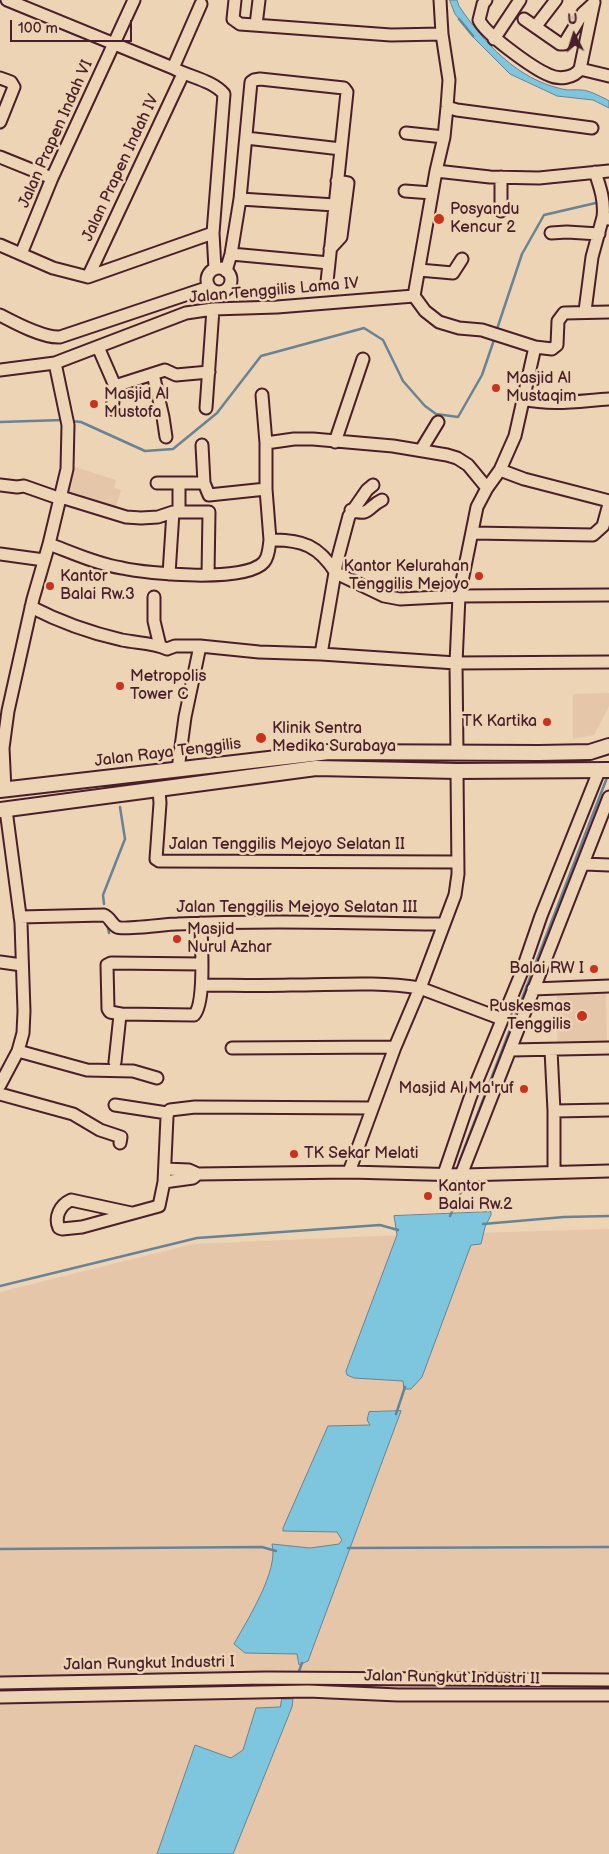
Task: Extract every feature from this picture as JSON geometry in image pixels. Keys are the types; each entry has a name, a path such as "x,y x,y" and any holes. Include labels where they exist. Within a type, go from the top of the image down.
{"main road":[{"name":"Jalan Raya Tenggilis","path":"2,790 317,752 590,752 607,743"},
{"path":"382,752 382,770"},
{"path":"538,771 539,753"},
{"path":"3,810 316,768 458,771 605,770"}],"street":[{"path":"7,0 216,86 224,94 213,233 220,270 230,279 227,289 218,292 209,287 207,283 208,275 220,270 231,254 240,199 251,82 260,79 345,88 347,92 327,282"},
{"name":"Jalan Prapen Indah VI","path":"22,254 52,178 134,0"},
{"path":"235,0 233,19 240,24 392,35 442,34"},
{"path":"256,25 259,0"},
{"path":"440,0 448,80 448,107 414,296 425,311 439,322 458,328 482,330 548,349 555,348 558,339 559,317 565,312 609,312"},
{"path":"486,0 483,4 480,20 484,28 494,39 549,76 567,77 577,74 580,69 594,1"},
{"path":"494,39 520,0"},
{"path":"536,26 556,0"},
{"path":"524,19 560,44 564,44 583,13 594,1"},
{"name":"Jalan Prapen Indah IV","path":"88,277 178,71 201,4"},
{"path":"580,69 609,76"},
{"path":"0,78 11,82 14,87 0,122"},
{"path":"448,107 457,110 592,128"},
{"path":"406,133 444,137"},
{"path":"246,138 341,149"},
{"path":"0,156 52,178"},
{"path":"436,171 501,177 539,178 609,171"},
{"path":"585,311 592,257 605,215 602,194 595,172"},
{"path":"501,177 501,211"},
{"path":"330,249 341,237 348,183 337,181"},
{"path":"405,191 432,193"},
{"path":"240,199 335,205"},
{"path":"0,245 53,268 88,277 213,233"},
{"path":"552,233 599,234"},
{"path":"231,254 329,263"},
{"path":"419,270 453,273 462,259"},
{"path":"0,315 15,323 51,336 60,337 209,287"},
{"name":"Jalan Tenggilis Lama IV","path":"0,370 55,362 186,313 214,309 277,307 414,296"},
{"path":"206,408 214,309"},
{"path":"0,326 15,323"},
{"path":"456,753 456,663 459,596 478,507 500,470 515,436 535,346"},
{"path":"98,347 115,386 112,409"},
{"path":"335,442 364,359"},
{"path":"2,790 3,748 8,711 67,469 68,425 55,362"},
{"path":"115,386 167,370 176,375 209,372"},
{"path":"153,374 166,437"},
{"path":"49,544 120,568 169,574 208,575 236,572 258,566 268,556 270,540 262,395"},
{"path":"523,399 539,403 556,404 609,399"},
{"path":"421,450 438,422"},
{"path":"266,442 294,439 421,450 457,458 468,465 488,488"},
{"path":"202,445 204,483 209,495 266,489"},
{"path":"472,533 593,535 603,526 609,502 524,479 500,470"},
{"path":"157,483 204,483"},
{"path":"169,574 179,483"},
{"path":"0,485 24,486 126,516 150,518 176,512 210,512 208,575"},
{"path":"321,654 337,561 351,510 373,485"},
{"path":"351,510 362,514 382,500"},
{"path":"270,540 298,542 314,548 327,559 336,573 384,596 400,599 459,596 609,595"},
{"path":"0,554 44,560"},
{"path":"154,597 154,621 160,646"},
{"path":"32,607 64,623 120,639 168,649 176,646 200,646 259,652 456,663 609,662"},
{"path":"178,769 185,717 200,646"},
{"path":"460,1175 511,1050 529,979 541,916 605,770"},
{"path":"348,1172 455,895 458,862 458,771"},
{"name":"Jalan Tenggilis Mejoyo Selatan II","path":"159,790 160,803 156,859 158,861 458,862"},
{"path":"444,1174 470,1098 502,1019 529,979 584,864 609,797"},
{"path":"0,1085 18,1051 23,1033 20,917 5,848 3,810"},
{"path":"584,864 609,865"},
{"name":"Jalan Tenggilis Mejoyo Selatan III","path":"20,917 104,914 117,928 201,923 443,924"},
{"path":"201,923 202,964 202,984 198,1007 194,1015 121,1014 110,1012 108,1009 107,965 111,963 202,964"},
{"path":"0,962 22,965"},
{"path":"529,979 609,986"},
{"path":"202,984 289,986 356,984 420,988 502,1019"},
{"path":"115,1062 121,1014"},
{"path":"232,1048 395,1047"},
{"path":"511,1050 609,1048"},
{"path":"550,1050 554,1110 554,1172"},
{"path":"18,1051 86,1070 134,1071 157,1078"},
{"path":"0,1094 73,1114 100,1130 121,1136 120,1143"},
{"path":"115,1104 167,1113 172,1109 372,1108"},
{"path":"554,1110 609,1110"},
{"path":"131,1213 70,1200 62,1206 57,1223 59,1228 82,1227 159,1206 164,1182 167,1113"},
{"path":"165,1169 190,1170 198,1174 348,1172 460,1175 609,1170"},
{"path":"164,1182 193,1178 198,1174"},
{"path":"297,1692 300,1678"},
{"name":"Jalan Rungkut Industri I","path":"0,1682 300,1678"},
{"name":"Jalan Rungkut Industri II","path":"300,1678 609,1680"},
{"path":"520,1679 520,1694"},
{"name":"Jalan Rungkut Industri I","path":"0,1697 297,1692"},
{"name":"Jalan Rungkut Industri II","path":"297,1692 398,1695 609,1695"}],"shaded area":[{"path":"72,466 116,480 114,488 121,490 114,512 68,498"},
{"path":"609,693 609,706 594,735 573,739 573,694"},
{"name":"Puskesmas Tenggilis","path":"606,991 607,1041 557,1041 557,992"},
{"path":"609,1229 609,1854 0,1854 0,1292 193,1244"}],"water":[{"path":"450,0 457,0 459,6 479,33 503,58 516,68 546,84 565,90 584,90 594,93 609,101 609,108 593,100 557,96 510,74 473,37 455,14"},
{"path":"491,1212 481,1244 471,1245 422,1377 411,1389 404,1389 403,1381 354,1378 347,1375 346,1371 397,1235 394,1216"},
{"path":"401,1411 308,1661 299,1665 297,1654 245,1653 234,1644 254,1609 271,1568 272,1544 310,1548 339,1544 342,1540 337,1532 283,1531 328,1426 370,1425 367,1420 369,1412"},
{"path":"282,1699 293,1699 292,1707 233,1854 157,1854 195,1745 231,1758 243,1750 256,1708 280,1707"}],"waterway":[{"path":"459,19 473,36"},
{"path":"496,332 522,254 544,215 600,202"},
{"path":"71,421 81,422 145,451 173,449 217,413 261,356 364,328 383,340 403,381 425,406 436,414 458,417 482,375 495,337"},
{"path":"0,422 63,420"},
{"path":"459,1162 608,775"},
{"path":"104,904 103,895 125,839 120,807"},
{"path":"108,928 109,933"},
{"path":"450,1216 467,1179"},
{"path":"483,1224 564,1217 609,1216"},
{"path":"0,1286 197,1238 380,1225 398,1230"},
{"path":"396,1414 405,1387"},
{"path":"0,1549 262,1547 276,1551"},
{"path":"348,1548 609,1547"},
{"path":"298,1674 302,1663"}],"place":[{"name":"Posyandu Kencur 2","path":"439,219"},
{"name":"Masjid Al Mustaqim","path":"496,388"},
{"name":"Masjid Al Mustofa","path":"94,404"},
{"name":"Kantor Kelurahan Tenggilis Mejoyo","path":"479,576"},
{"name":"Kantor Balai Rw.3","path":"50,586"},
{"name":"Metropolis Tower C","path":"120,686"},
{"name":"TK Kartika","path":"547,722"},
{"name":"Klinik Sentra Medika Surabaya","path":"261,738"},
{"name":"Masjid Nurul Azhar","path":"177,939"},
{"name":"Balai RW I","path":"594,969"},
{"name":"Puskesmas Tenggilis","path":"582,1016"},
{"name":"Masjid Al Ma'ruf","path":"524,1089"},
{"name":"TK Sekar Melati","path":"294,1154"},
{"name":"Kantor Balai Rw.2","path":"428,1196"}]}
